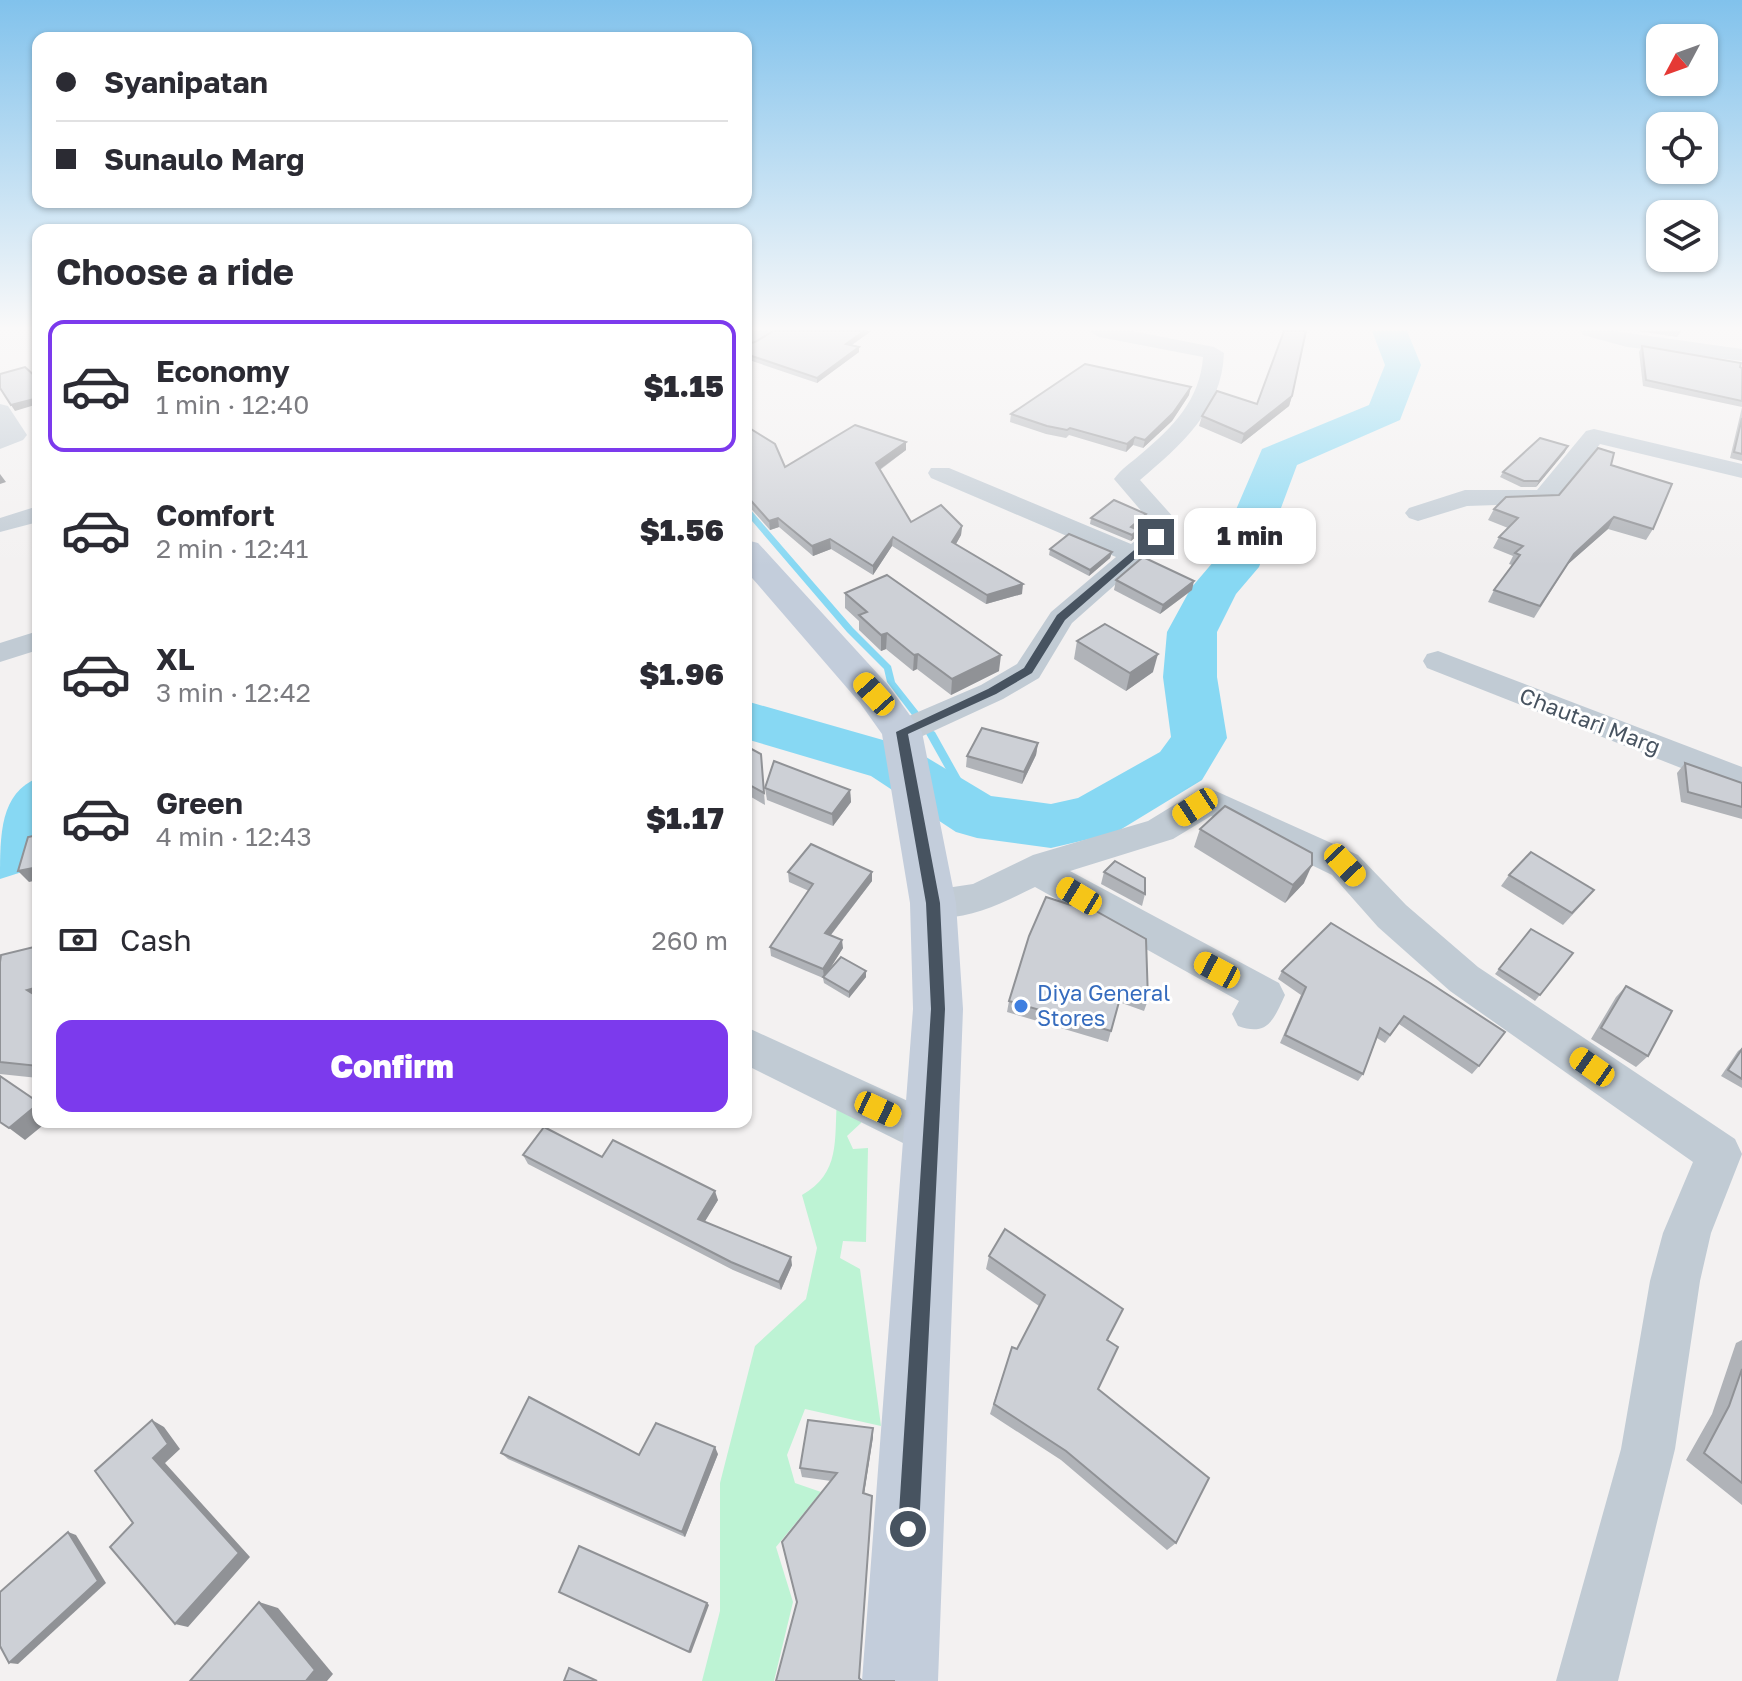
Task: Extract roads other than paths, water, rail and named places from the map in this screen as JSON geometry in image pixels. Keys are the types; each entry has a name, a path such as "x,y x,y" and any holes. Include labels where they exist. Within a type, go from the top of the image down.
{"main road":[{"path":"752,557 874,694 903,743 930,882 938,1009 900,1681"}],"street":[{"path":"903,743 1028,671 1061,618 1156,537 1162,519 1126,479 1198,409"},
{"path":"0,411 5,448 32,432"},
{"path":"1418,513 1465,498 1544,498 1594,436 1742,471"},
{"path":"940,473 1134,555"},
{"path":"4,525 32,516"},
{"path":"0,653 32,642"},
{"name":"Chautari Marg","path":"1438,661 1742,780"},
{"path":"930,882 979,898 1036,870 1160,830 1209,800 1345,865 1392,916 1464,979 1719,1154 1687,1233 1675,1281 1648,1449 1587,1681"},
{"path":"1036,870 1265,995 1253,1014"},
{"path":"752,1048 929,1133"}],"waterway":[{"path":"752,722 891,762 977,816 1051,826 1094,817 1181,766 1199,738 1190,677 1192,632 1215,588 1235,567 1275,473 1277,458 1387,409"},
{"path":"752,517 850,630 888,668 891,682 918,717"},
{"path":"930,732 977,816"},
{"path":"0,855 32,808"}],"place":[{"name":"Diya General Stores","path":"1021,1006"}]}
